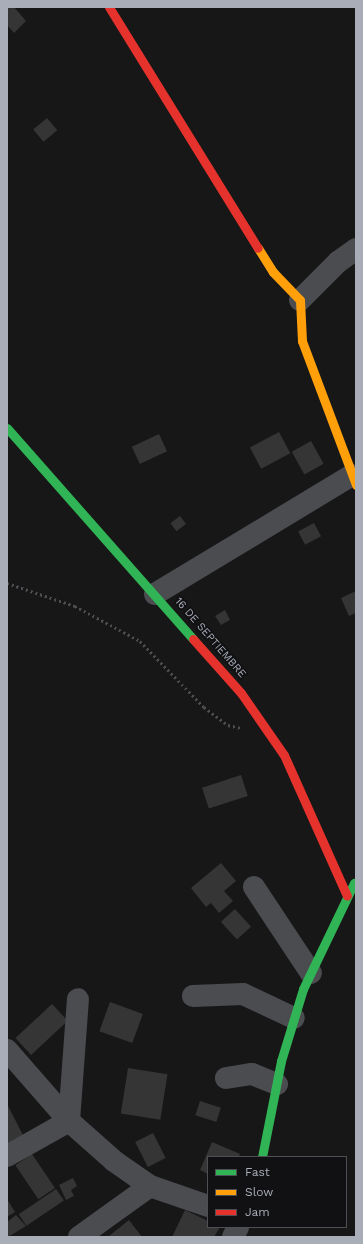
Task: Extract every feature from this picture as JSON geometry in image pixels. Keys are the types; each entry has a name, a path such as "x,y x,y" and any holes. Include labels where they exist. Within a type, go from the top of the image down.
{"street":[{"path":"109,7 273,272 300,300 302,341 354,480 155,594"},
{"path":"300,300 338,262 356,249"},
{"name":"16 DE SEPTIEMBRE","path":"7,428 241,693 284,754 347,896"},
{"path":"262,1156 277,1084 294,1018 311,973 356,879"},
{"path":"254,887 311,973"},
{"path":"193,996 242,994 294,1018"},
{"path":"69,1121 78,999"},
{"path":"7,1050 69,1121 114,1161 150,1186 207,1206"},
{"path":"226,1078 252,1074 277,1084"},
{"path":"7,1156 69,1121"},
{"path":"79,1237 150,1186"},
{"path":"233,1237 238,1228"}],"path":[{"path":"7,583 75,606 140,641 204,707 228,725 246,729"}],"building":[{"path":"7,7 14,7 26,21 14,33 7,25"},
{"path":"47,118 57,130 43,142 33,130"},
{"path":"279,432 290,453 261,469 250,447"},
{"path":"159,434 167,451 140,464 132,447"},
{"path":"311,441 324,464 304,474 292,452"},
{"path":"180,516 186,524 176,531 170,523"},
{"path":"314,523 321,536 305,545 298,531"},
{"path":"356,591 356,613 349,616 341,598"},
{"path":"225,610 230,620 221,625 215,616"},
{"path":"241,775 248,796 209,809 202,788"},
{"path":"221,863 236,881 224,891 233,901 219,913 211,903 206,907 191,888"},
{"path":"235,909 251,927 237,940 221,922"},
{"path":"110,1002 143,1014 132,1043 99,1031"},
{"path":"52,1004 68,1021 31,1055 15,1038"},
{"path":"128,1068 168,1074 160,1120 121,1113"},
{"path":"200,1101 221,1108 216,1122 195,1115"},
{"path":"7,1104 25,1139 7,1148"},
{"path":"153,1133 166,1158 148,1167 135,1142"},
{"path":"212,1142 240,1154 239,1156 207,1156 207,1174 200,1170"},
{"path":"32,1154 55,1188 38,1199 15,1165"},
{"path":"73,1178 77,1186 71,1190 74,1196 66,1200 59,1185"},
{"path":"56,1189 64,1201 27,1226 19,1214"},
{"path":"7,1199 15,1212 7,1217"},
{"path":"185,1210 207,1221 207,1228 219,1228 214,1237 172,1237"},
{"path":"16,1215 26,1226 8,1237 7,1222"},
{"path":"129,1220 142,1237 109,1236"}],"traffic: fast":[{"path":"7,428 193,639"},
{"path":"262,1156 281,1061 303,989 354,883"}],"traffic: slow":[{"path":"258,248 273,272 300,300 302,341 356,485"}],"traffic: jam":[{"path":"109,7 258,248"},
{"path":"193,639 241,693 284,755 347,896"}]}
